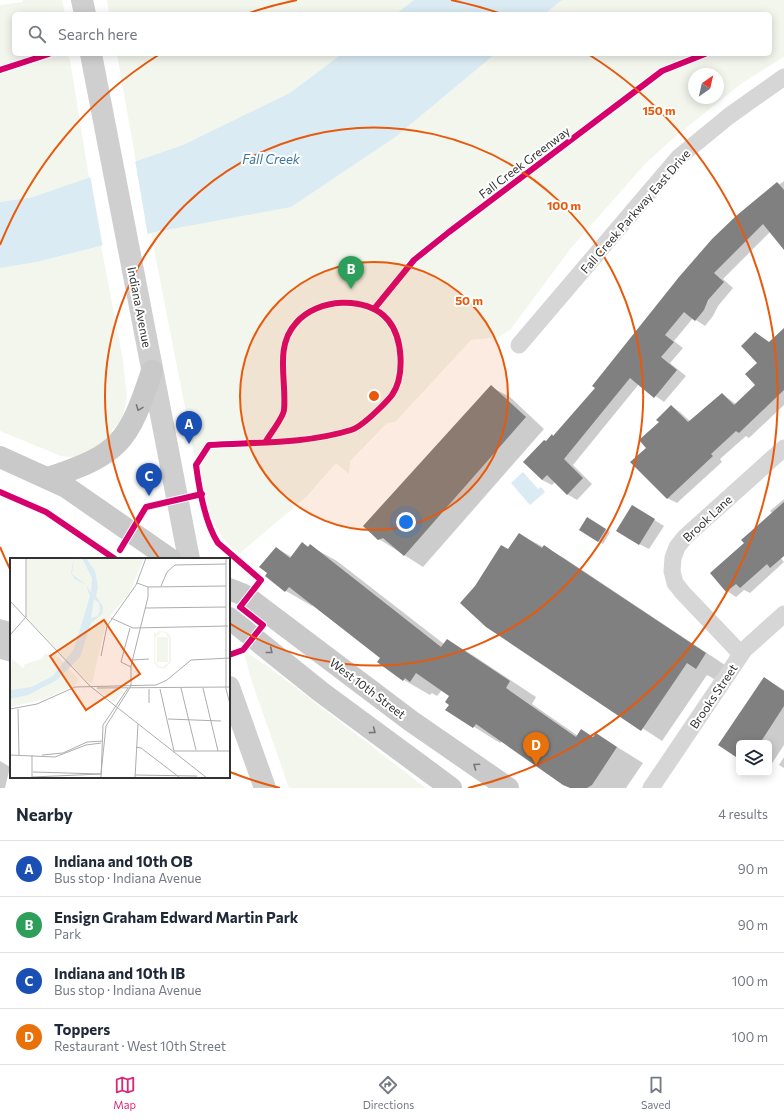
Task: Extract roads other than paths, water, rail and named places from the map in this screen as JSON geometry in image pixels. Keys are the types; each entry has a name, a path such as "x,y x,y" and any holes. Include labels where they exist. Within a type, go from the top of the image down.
{"main road":[{"path":"82,0 84,12"},
{"name":"Indiana Avenue","path":"92,56 189,558"},
{"path":"48,478 90,463 104,455 118,444 129,429 139,410 152,371"},
{"path":"0,457 48,478 78,494 169,558"},
{"name":"West 10th Street","path":"230,589 244,595 411,721 508,788"},
{"path":"230,619 321,692 451,788"},
{"path":"230,690 265,788"}],"street":[{"name":"Fall Creek Parkway East Drive","path":"519,345 679,157 729,116 784,77"},
{"name":"Brook Lane","path":"741,654 678,588 672,571 673,558 677,547 685,537 784,448"},
{"name":"Brooks Street","path":"651,788 741,654 784,614"}],"water":[{"path":"414,0 562,0 547,12 399,12"},
{"name":"Fall Creek","path":"339,56 493,56 394,138 291,207 160,231 37,262 0,268 0,202 33,197 183,145 290,93"},
{"path":"523,472 538,489 541,487 545,492 530,505 511,483"}],"place":[{"name":"Ensign Graham Edward Martin Park","path":"351,289"},
{"name":"Indiana and 10th OB","path":"189,444"},
{"name":"Indiana and 10th IB","path":"149,496"},
{"name":"Toppers","path":"536,765"}]}
